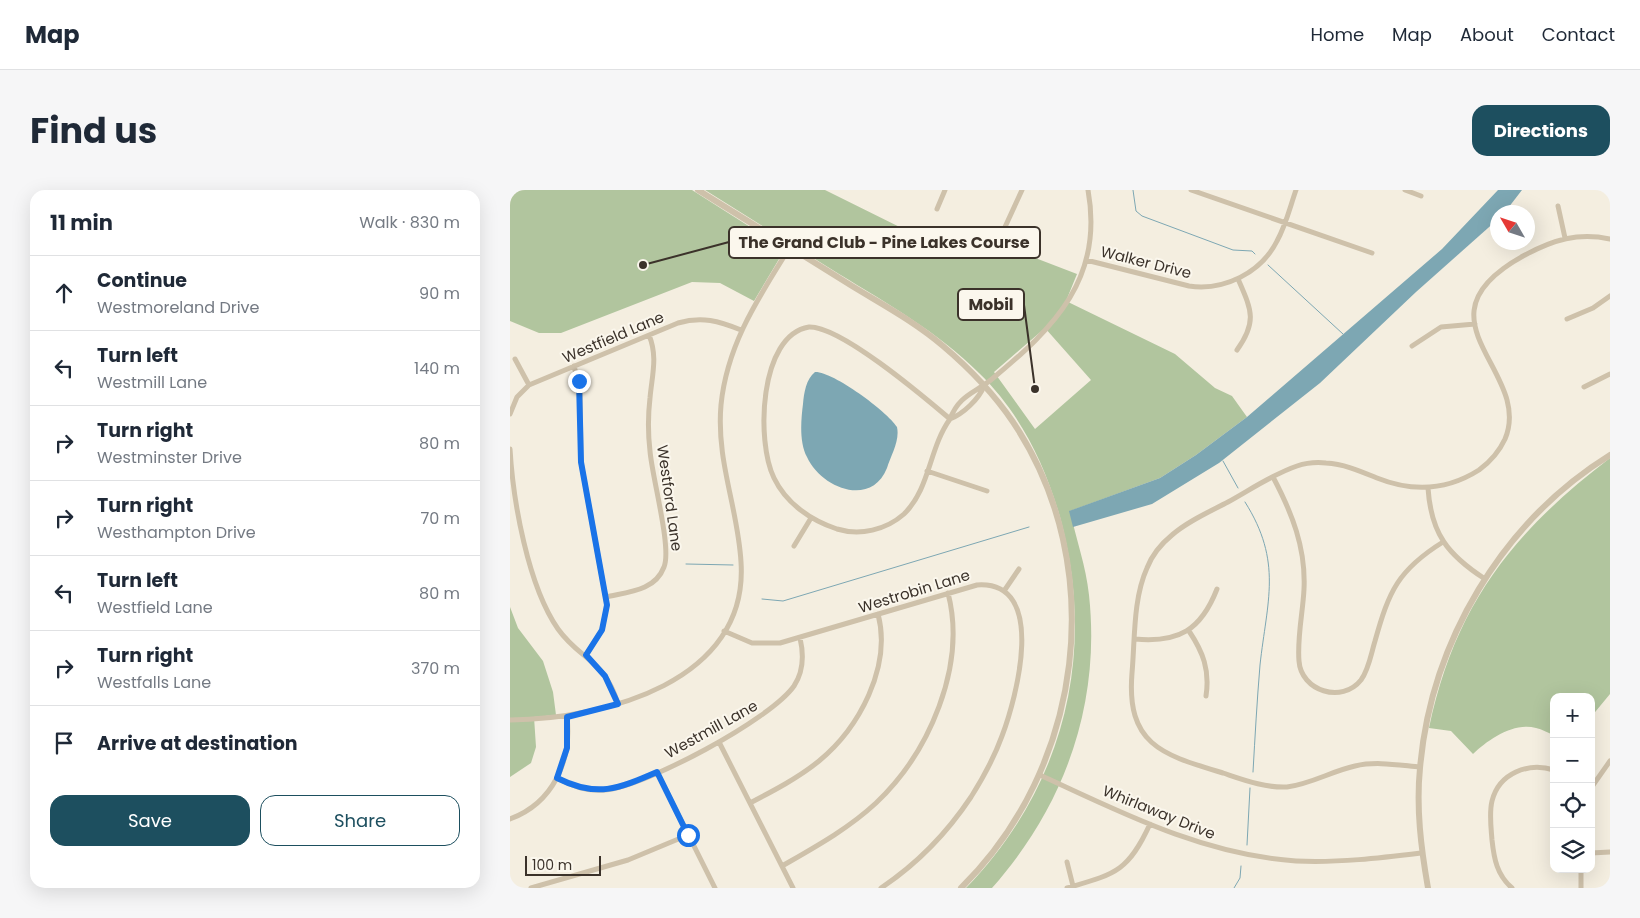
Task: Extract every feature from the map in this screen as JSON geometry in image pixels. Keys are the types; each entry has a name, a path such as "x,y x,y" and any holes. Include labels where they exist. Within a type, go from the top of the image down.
{"street":[{"path":"698,190 923,331 943,346 984,386 1013,422 1040,471 1056,517 1068,572 1072,632 1068,677 1057,729 1040,775 1020,815 1004,839 961,888"},
{"path":"937,209 945,190"},
{"path":"1004,227 1022,190"},
{"path":"950,419 891,371 829,331 814,327 793,333 781,349 771,374 765,400 763,440 769,467 779,487 793,504 811,518 850,532 865,531 885,526 898,518 912,504 927,471 937,442 950,419 955,408 973,390 984,386 1056,320 1075,290 1086,260 1091,222 1088,190"},
{"path":"1191,190 1372,253"},
{"name":"Walker Drive","path":"1086,260 1189,286 1210,287 1238,279 1255,268 1270,253 1285,222 1296,190"},
{"path":"1405,190 1421,196"},
{"path":"1558,206 1565,238"},
{"path":"1420,767 1371,763 1348,768 1304,784 1278,787 1252,782 1174,757 1162,751 1146,736 1133,712 1131,686 1141,584 1150,561 1159,548 1181,528 1273,477 1297,466 1328,463 1347,466 1396,484 1428,488 1456,481 1482,468 1497,453 1507,434 1509,413 1506,394 1479,342 1475,324 1480,296 1494,275 1539,248 1565,238 1587,236 1610,240"},
{"path":"510,720 567,717 618,704 656,689 686,672 706,655 724,631 738,597 742,570 738,538 724,472 720,417 726,376 741,330 790,247"},
{"path":"1237,350 1249,332 1251,320 1249,305 1238,279"},
{"path":"1567,319 1588,311 1610,296"},
{"name":"Westfield Lane","path":"510,414 517,397 529,385 678,323 701,318 715,320 741,330"},
{"path":"1412,346 1442,327 1475,324"},
{"name":"Westford Lane","path":"606,597 646,587 657,579 666,562 667,546 654,486 649,448 649,410 656,360 648,335"},
{"path":"515,359 529,385"},
{"path":"574,366 580,390 582,474 606,597 605,623 599,637 586,655"},
{"path":"1584,387 1610,374"},
{"path":"950,419 962,413 980,395 984,386"},
{"path":"510,450 514,494 520,524 541,594 558,629 605,676 618,704"},
{"path":"1428,888 1421,853 1420,767 1428,715 1442,668 1464,616 1485,579 1512,542 1540,512 1574,481 1610,455"},
{"path":"927,471 987,491"},
{"path":"1273,477 1292,515 1302,552 1304,588 1299,665 1307,681 1322,691 1341,692 1360,681 1367,667 1386,604 1395,584 1415,561 1443,542"},
{"path":"1428,488 1433,520 1443,542 1461,562 1485,579"},
{"path":"794,546 811,518"},
{"path":"881,888 916,862 948,828 975,790 1000,743 1015,691 1022,630 1018,609 1004,591 1018,569"},
{"name":"Westrobin Lane","path":"724,631 743,640 760,644 780,643 980,584 1004,591"},
{"path":"1135,639 1165,640 1189,630 1208,610 1217,589"},
{"path":"782,866 839,832 863,814 894,784 914,756 934,716 946,679 952,629 948,593"},
{"path":"750,803 819,761 853,723 868,696 877,668 882,636 878,614"},
{"path":"1189,630 1202,651 1206,663 1208,675 1206,696"},
{"name":"Westmill Lane","path":"557,778 579,788 601,790 622,787 719,742 774,707 794,686 802,665 800,638"},
{"path":"510,819 538,803 557,778 567,748 567,717"},
{"path":"719,742 793,888"},
{"path":"1595,783 1610,761"},
{"path":"1512,888 1501,876 1494,859 1490,815 1493,797 1503,782 1517,771 1537,767 1550,769"},
{"path":"657,772 715,888"},
{"name":"Whirlaway Drive","path":"1040,775 1150,824 1208,846 1241,854 1284,860 1337,861 1421,853"},
{"path":"1067,862 1070,887 1090,885 1124,866 1136,852 1150,824"},
{"path":"531,888 621,862 688,835"},
{"path":"1595,853 1610,852"},
{"path":"1581,873 1581,888"}],"green space":[{"path":"510,190 692,190 785,249 754,301 720,283 692,282 561,333 539,333 510,321"},
{"path":"705,190 825,190 942,248 952,226 1077,274 1066,301 1175,354 1215,388 1232,396 1247,417 1196,455 1160,478 1070,511 1089,595 1091,636 1089,676 1083,715 1072,752 1057,789 1039,824 1017,857 992,888 966,888 1000,848 1028,806 1049,762 1064,715 1073,667 1075,618 1071,568 1060,517 1046,477 1029,439 1007,405 994,388 947,344 912,319","holes":["1045,328 1091,380 1035,429 994,372"]},
{"path":"1610,458 1610,694 1595,712 1595,693 1550,693 1550,733 1527,727 1510,730 1493,738 1473,754 1451,731 1429,728 1440,684 1454,644 1472,608 1492,575 1544,515 1575,486"},
{"path":"510,607 518,628 543,661 553,692 556,715 534,717 536,747 531,763 510,777"}],"water":[{"path":"1498,190 1522,190 1510,205 1490,205 1490,226 1416,292 1320,383 1219,463 1152,504 1073,527 1069,511 1160,478 1196,455 1247,417 1442,249"},
{"path":"815,372 834,378 859,393 897,427 896,443 887,468 880,480 870,488 846,489 834,485 814,468 804,451 801,424 804,395 809,378"}],"waterway":[{"path":"1133,190 1136,211 1142,216 1233,250 1252,251 1255,254"},
{"path":"1268,265 1343,334"},
{"path":"1223,461 1238,488"},
{"path":"1245,502 1257,524 1264,544 1269,582 1260,665 1253,772"},
{"path":"762,599 783,601 1029,527"},
{"path":"686,564 733,565"},
{"path":"1247,845 1250,788"},
{"path":"1234,888 1240,878 1241,866"}],"place":[{"name":"The Grand Club - Pine Lakes Course","path":"643,265"},
{"name":"Mobil","path":"1035,389"}],"route":[{"path":"579,381 581,462 607,605 605,623 595,643 586,655 598,666 613,688 618,704 567,717 567,748 563,765 557,778 579,788 609,790 622,787 657,772 688,835"}]}
